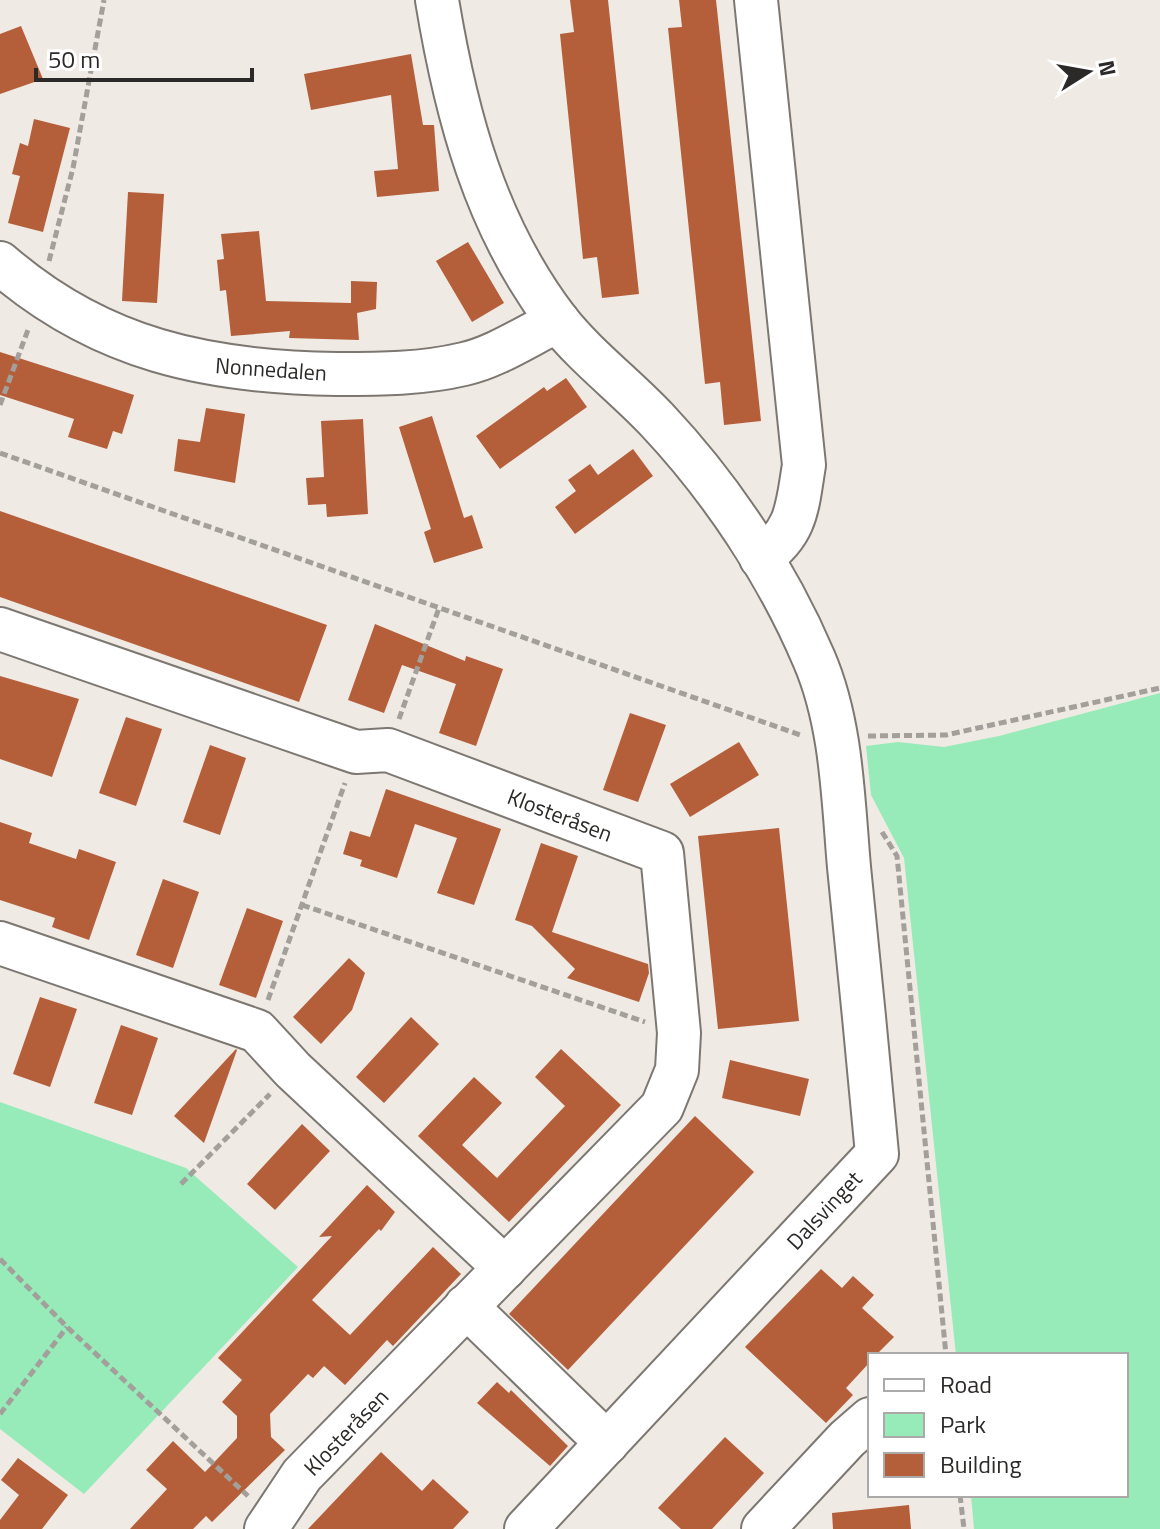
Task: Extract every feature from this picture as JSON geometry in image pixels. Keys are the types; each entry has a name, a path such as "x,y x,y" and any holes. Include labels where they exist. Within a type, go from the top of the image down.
{"street":[{"path":"437,0 448,69 468,149 506,242 558,321 667,431 714,487 761,558 815,661 848,742"},
{"path":"756,0 804,465 796,519 780,543 761,558"},
{"name":"Nonnedalen","path":"0,263 40,298 119,338 208,366 297,373 401,375 467,364 558,321"},
{"name":"Klosteråsen","path":"0,629 372,751 662,853 679,1033 677,1070 662,1107 302,1475 270,1525"},
{"name":"Dalsvinget","path":"526,1529 877,1154 848,742"},
{"path":"0,943 257,1031 293,1070 505,1268"},
{"path":"466,1306 607,1443"},
{"path":"782,1522 847,1439 868,1421"}],"path":[{"path":"0,405 40,298 73,168 104,0"},
{"path":"0,453 439,608 848,742 946,735 1160,688"},
{"path":"257,1031 302,905 439,608"},
{"path":"874,819 897,856 946,1353"},
{"path":"302,905 679,1033"},
{"path":"181,1184 293,1070"},
{"path":"0,1259 270,1525"},
{"path":"0,1414 67,1327"},
{"path":"960,1497 964,1529"}],"green space":[{"path":"1160,693 1160,1529 974,1529 971,1497 1128,1497 1128,1353 956,1353 904,858 871,795 866,746 898,742 944,747 999,736"},
{"path":"0,1102 186,1168 298,1267 84,1494 0,1429"}],"building":[{"path":"570,0 608,0 639,294 602,298 597,257 583,259 560,34 574,32"},
{"path":"679,0 716,0 761,421 724,425 720,382 705,384 668,28 682,27"},
{"path":"21,26 43,79 0,94 0,34"},
{"path":"411,54 423,125 434,125 439,191 377,197 374,171 398,169 391,95 311,110 304,74"},
{"path":"34,119 70,128 43,232 8,223 20,176 12,174 20,143 28,146"},
{"path":"128,192 164,194 157,303 122,301"},
{"path":"259,231 266,301 351,303 351,281 377,282 376,309 357,313 359,340 289,338 290,331 231,336 226,290 220,291 217,260 224,259 221,234"},
{"path":"468,242 504,303 472,322 436,261"},
{"path":"0,352 134,395 122,434 113,431 107,449 68,437 74,419 0,395"},
{"path":"566,378 587,407 500,469 476,436 544,387 547,391"},
{"path":"206,408 245,414 235,483 174,471 178,439 200,442"},
{"path":"432,416 464,518 472,515 483,548 434,563 424,532 431,529 399,427"},
{"path":"363,419 368,514 327,517 326,504 308,505 306,478 324,477 321,421"},
{"path":"633,449 653,476 575,534 555,507 576,491 568,480 590,464 598,475"},
{"path":"0,511 327,625 299,702 0,597"},
{"path":"375,624 465,661 466,656 503,669 476,746 439,733 456,684 402,665 384,713 348,700"},
{"path":"0,676 79,699 52,777 0,759"},
{"path":"630,713 666,725 638,802 603,790"},
{"path":"126,717 162,729 136,806 99,793"},
{"path":"739,742 759,775 690,817 670,784"},
{"path":"210,745 246,758 220,835 183,822"},
{"path":"386,789 501,829 474,905 437,893 457,838 415,824 397,878 360,866 362,860 343,854 350,831 370,837"},
{"path":"0,822 32,833 29,843 76,859 79,849 116,862 89,940 52,927 55,918 0,900"},
{"path":"779,828 799,1021 718,1029 698,836"},
{"path":"541,843 578,856 552,932 648,964 649,973 639,1002 567,978 575,969 532,926 515,920"},
{"path":"163,879 199,892 173,968 136,955"},
{"path":"247,908 283,921 256,998 219,985"},
{"path":"349,958 365,973 352,1010 321,1044 293,1017"},
{"path":"40,997 77,1009 50,1087 13,1074"},
{"path":"411,1017 439,1044 384,1103 356,1077"},
{"path":"121,1025 158,1038 132,1115 94,1103"},
{"path":"561,1049 621,1105 509,1222 418,1136 474,1077 502,1103 462,1145 497,1178 565,1106 535,1077"},
{"path":"237,1050 204,1143 174,1116"},
{"path":"730,1060 809,1079 800,1116 722,1098"},
{"path":"695,1116 754,1172 568,1370 509,1314"},
{"path":"302,1124 330,1151 275,1210 247,1184"},
{"path":"367,1185 395,1212 381,1231 379,1229 312,1300 350,1335 433,1247 461,1274 393,1346 387,1340 345,1385 324,1366 313,1378 308,1374 270,1414 271,1437 285,1450 212,1522 206,1516 193,1529 130,1529 167,1489 146,1470 173,1441 205,1472 237,1438 237,1416 222,1402 242,1380 218,1358 332,1236 319,1237"},
{"path":"821,1269 842,1288 853,1276 874,1295 862,1308 894,1337 878,1353 868,1353 868,1364 846,1388 853,1395 826,1423 745,1347"},
{"path":"497,1382 509,1393 511,1390 568,1446 550,1466 477,1403"},
{"path":"725,1437 764,1473 712,1529 681,1529 658,1508"},
{"path":"381,1452 422,1491 433,1479 469,1512 453,1529 308,1529"},
{"path":"18,1458 68,1495 42,1529 0,1529 0,1520 19,1495 1,1480"},
{"path":"909,1505 911,1529 833,1529 832,1513"}]}
